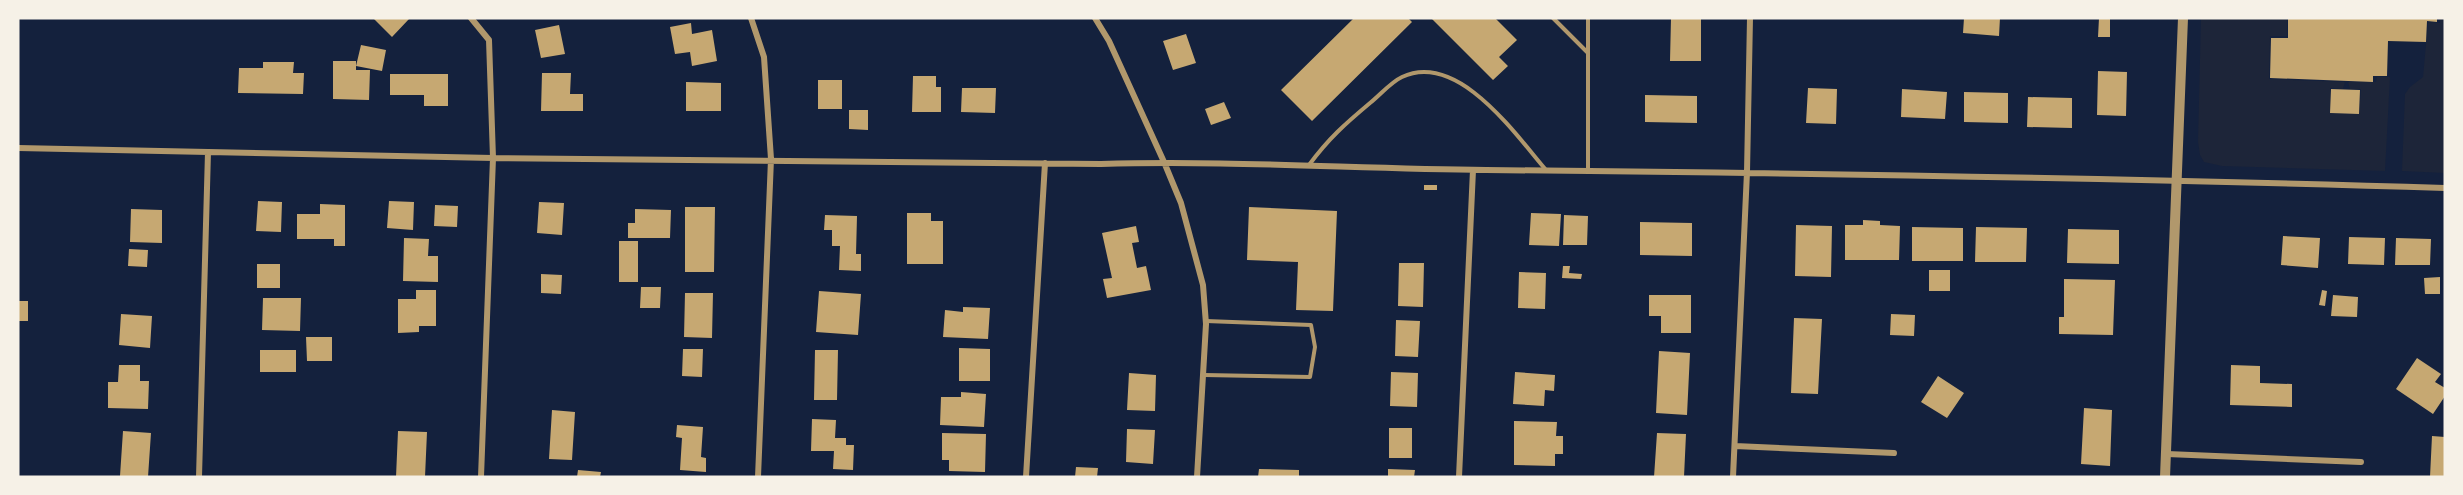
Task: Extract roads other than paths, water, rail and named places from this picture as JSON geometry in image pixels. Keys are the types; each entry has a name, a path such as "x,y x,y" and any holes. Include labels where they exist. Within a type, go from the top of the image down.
{"street":[{"path":"471,18 489,40 493,158 481,477"},
{"path":"752,18 764,57 771,159 758,477"},
{"path":"1095,18 1109,41 1164,162 1192,242 1203,285 1206,321 1197,477"},
{"path":"1733,477 1747,172 1750,18"},
{"path":"2165,477 2183,18"},
{"path":"18,148 493,158 1164,162 1473,170 1747,172 2177,180 2445,188"},
{"path":"199,477 208,152"},
{"path":"1026,477 1045,163"},
{"path":"1459,477 1473,170"},
{"path":"1735,446 1894,453"},
{"path":"2167,454 2361,462"}],"lane":[{"path":"1553,18 1588,54"},
{"path":"1588,18 1588,171"},
{"path":"1308,166 1330,137 1401,77 1424,71 1443,75 1483,98 1546,171"},
{"path":"1203,375 1310,377 1314,347 1311,325 1206,321"}]}
